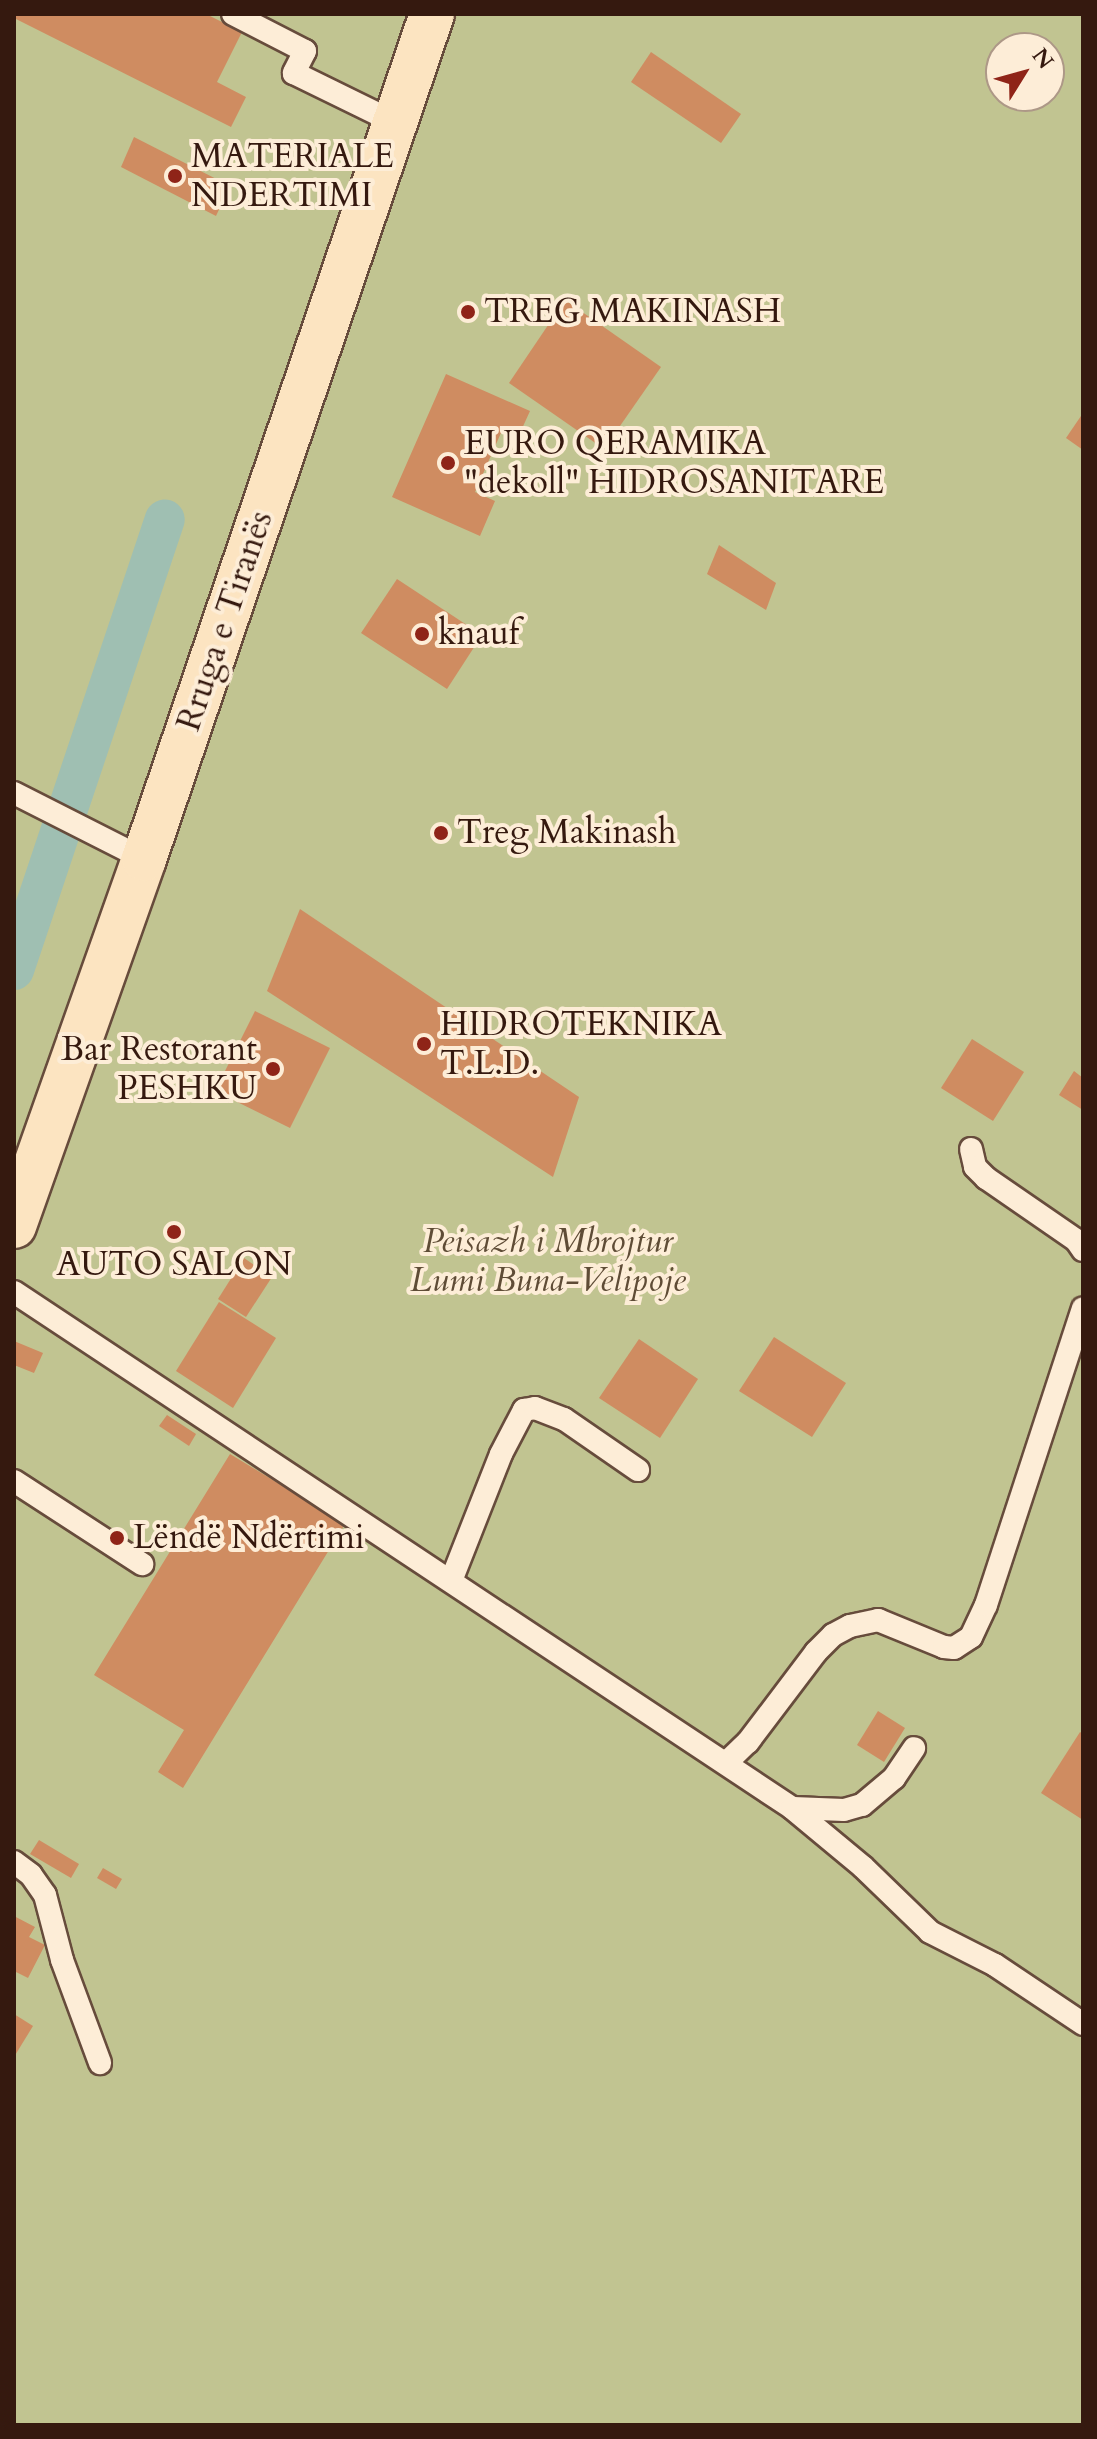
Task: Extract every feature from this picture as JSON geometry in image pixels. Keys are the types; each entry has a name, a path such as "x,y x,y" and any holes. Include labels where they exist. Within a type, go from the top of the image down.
{"main road":[{"name":"Rruga e Tiranës","path":"17,1208 144,859 432,14"}],"lane":[{"path":"233,14 305,51 294,73 396,123"},
{"path":"14,793 144,859"},
{"path":"971,1149 975,1167 986,1178 1076,1240 1083,1250"},
{"path":"14,1292 792,1808 863,1867 930,1932 995,1965 1083,2024"},
{"path":"726,1763 748,1742 816,1652 833,1635 850,1626 878,1620 944,1647 954,1648 971,1637 986,1605 1083,1308"},
{"path":"451,1581 501,1454 524,1410 535,1408 564,1419 638,1470"},
{"path":"14,1481 142,1564"},
{"path":"792,1808 844,1810 862,1805 894,1778 914,1748"},
{"path":"14,1862 31,1875 45,1895 62,1960 100,2063"}],"green space":[{"name":"Peisazh i Mbrojtur Lumi Buna-Velipoje","path":"14,14 1083,14 1083,2425 14,2425"}],"building":[{"path":"14,14 206,14 242,32 217,82 246,97 231,127 14,18"},
{"path":"651,52 741,114 721,143 631,82"},
{"name":"MATERIALE NDERTIMI","path":"134,137 230,186 216,216 121,167"},
{"path":"565,300 661,367 604,449 509,383"},
{"name":"EURO QERAMIKA \"dekoll\" HIDROSANITARE","path":"446,374 530,411 520,433 504,426 475,492 495,501 480,536 392,497"},
{"path":"1083,413 1083,450 1066,438"},
{"path":"719,545 776,583 766,610 707,574"},
{"name":"knauf","path":"397,579 482,635 447,689 361,633"},
{"name":"HIDROTEKNIKA T.L.D.","path":"300,909 579,1097 553,1177 267,991"},
{"name":"Bar Restorant PESHKU","path":"255,1011 330,1048 290,1128 215,1091"},
{"path":"972,1039 1024,1072 993,1121 941,1088"},
{"path":"1074,1071 1083,1078 1083,1110 1059,1095"},
{"path":"244,1258 272,1277 246,1317 218,1299"},
{"path":"219,1302 276,1338 233,1408 176,1371"},
{"path":"774,1337 846,1383 812,1437 739,1391"},
{"path":"639,1339 698,1379 660,1438 599,1398"},
{"path":"14,1341 43,1353 34,1373 14,1365"},
{"path":"167,1415 196,1434 189,1446 159,1426"},
{"path":"230,1454 345,1524 183,1788 158,1772 184,1730 94,1675"},
{"path":"878,1711 905,1728 884,1762 857,1745"},
{"path":"1080,1732 1083,1734 1083,1820 1041,1793"},
{"path":"39,1840 79,1864 71,1878 30,1854"},
{"path":"103,1868 122,1879 116,1889 97,1878"},
{"path":"14,1916 35,1927 29,1937 45,1945 28,1978 14,1971"},
{"path":"14,2014 33,2026 14,2057"}],"waterway":[{"path":"14,970 165,520"}],"place":[{"name":"MATERIALE NDERTIMI","path":"175,176"},
{"name":"TREG MAKINASH","path":"468,312"},
{"name":"EURO QERAMIKA \"dekoll\" HIDROSANITARE","path":"448,463"},
{"name":"knauf","path":"422,634"},
{"name":"Treg Makinash","path":"441,833"},
{"name":"HIDROTEKNIKA T.L.D.","path":"424,1044"},
{"name":"Bar Restorant PESHKU","path":"273,1069"},
{"name":"AUTO SALON","path":"174,1232"},
{"name":"Lëndë Ndërtimi","path":"117,1538"}]}
